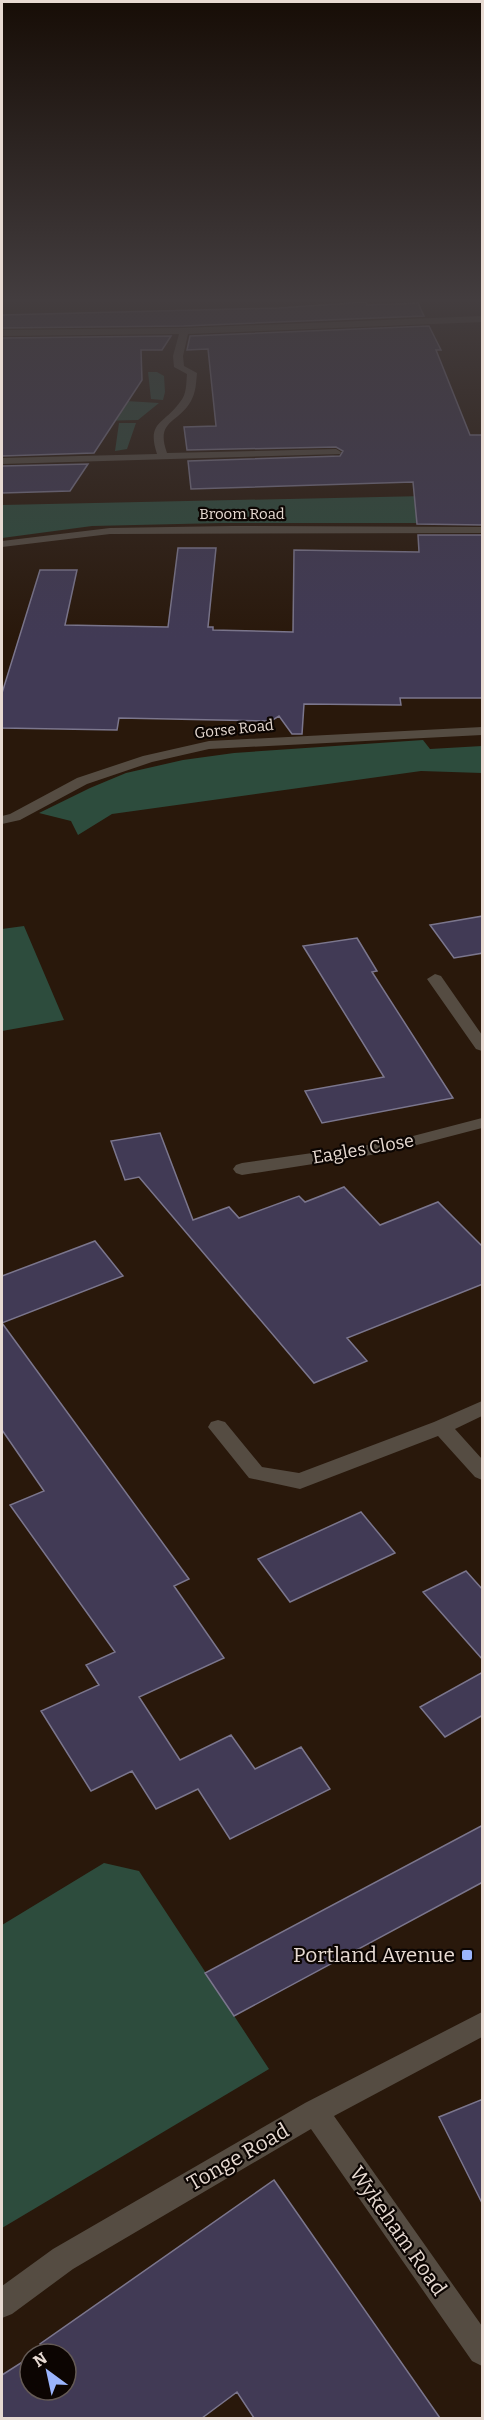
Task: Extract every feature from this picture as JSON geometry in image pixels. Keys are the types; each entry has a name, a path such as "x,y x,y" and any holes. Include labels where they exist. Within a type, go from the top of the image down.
{"street":[{"path":"163,457 156,441 161,424 172,413"},
{"path":"2,461 336,452"},
{"name":"Broom Road","path":"2,544 110,531 483,530"},
{"name":"Gorse Road","path":"2,819 15,817 82,781 148,759 209,746 483,731"},
{"path":"435,979 483,1046"},
{"name":"Eagles Close","path":"242,1168 390,1147 483,1123"},
{"path":"218,1426 256,1473 300,1481 441,1427 483,1408"},
{"path":"441,1427 483,1472"},
{"name":"Tonge Road","path":"2,2304 63,2259 315,2112 483,2024"},
{"name":"Wykeham Road","path":"315,2112 483,2351"}],"green space":[{"path":"2,413 147,413 138,420 96,421 2,415"},
{"path":"119,423 136,423 127,449 115,451"},
{"path":"425,496 427,523 222,523 92,526 2,538 2,505"},
{"path":"423,740 430,749 482,746 482,773 421,771 112,814 78,835 71,821 39,813 126,773 183,760 234,753"},
{"path":"24,926 64,1020 2,1031 2,929"},
{"path":"104,1863 139,1871 269,2069 2,2228 2,1925"}],"building":[{"path":"2,413 120,413 94,453 2,456"},
{"path":"215,413 461,413 470,435 483,435 483,525 417,524 413,482 191,489 188,461 340,456 343,451 336,447 187,450 184,427 216,426"},
{"path":"88,464 70,491 2,493 2,466"},
{"path":"418,535 483,535 483,698 400,698 401,705 304,704 302,734 292,734 279,716 271,721 119,718 117,730 2,728 2,693 40,570 77,570 65,625 168,627 178,548 216,548 208,627 213,627 213,630 293,632 294,550 419,552"},
{"path":"483,916 483,953 454,958 430,925"},
{"path":"357,938 377,971 372,972 453,1098 322,1123 305,1091 384,1077 303,946"},
{"path":"160,1133 193,1220 229,1207 239,1218 299,1196 305,1202 344,1187 380,1225 438,1202 483,1247 483,1284 347,1338 367,1361 314,1383 139,1177 125,1180 111,1141"},
{"path":"95,1241 123,1276 2,1323 2,1276"},
{"path":"2,1323 189,1579 174,1586 224,1658 139,1697 180,1760 231,1735 255,1769 301,1747 330,1789 230,1839 198,1789 156,1809 132,1771 91,1791 41,1711 99,1685 86,1665 115,1652 10,1505 44,1491 2,1430"},
{"path":"361,1512 395,1553 290,1602 258,1559"},
{"path":"466,1571 483,1590 483,1660 423,1592"},
{"path":"483,1672 483,1715 445,1737 420,1707"},
{"path":"483,1825 483,1882 234,2016 205,1973"},
{"path":"483,2099 483,2205 439,2117"},
{"path":"274,2180 440,2418 254,2418 237,2392 202,2418 2,2418 2,2375 18,2365 18,2402 78,2402 78,2342 43,2342"}],"place":[{"name":"Portland Avenue","path":"467,1955"}]}
